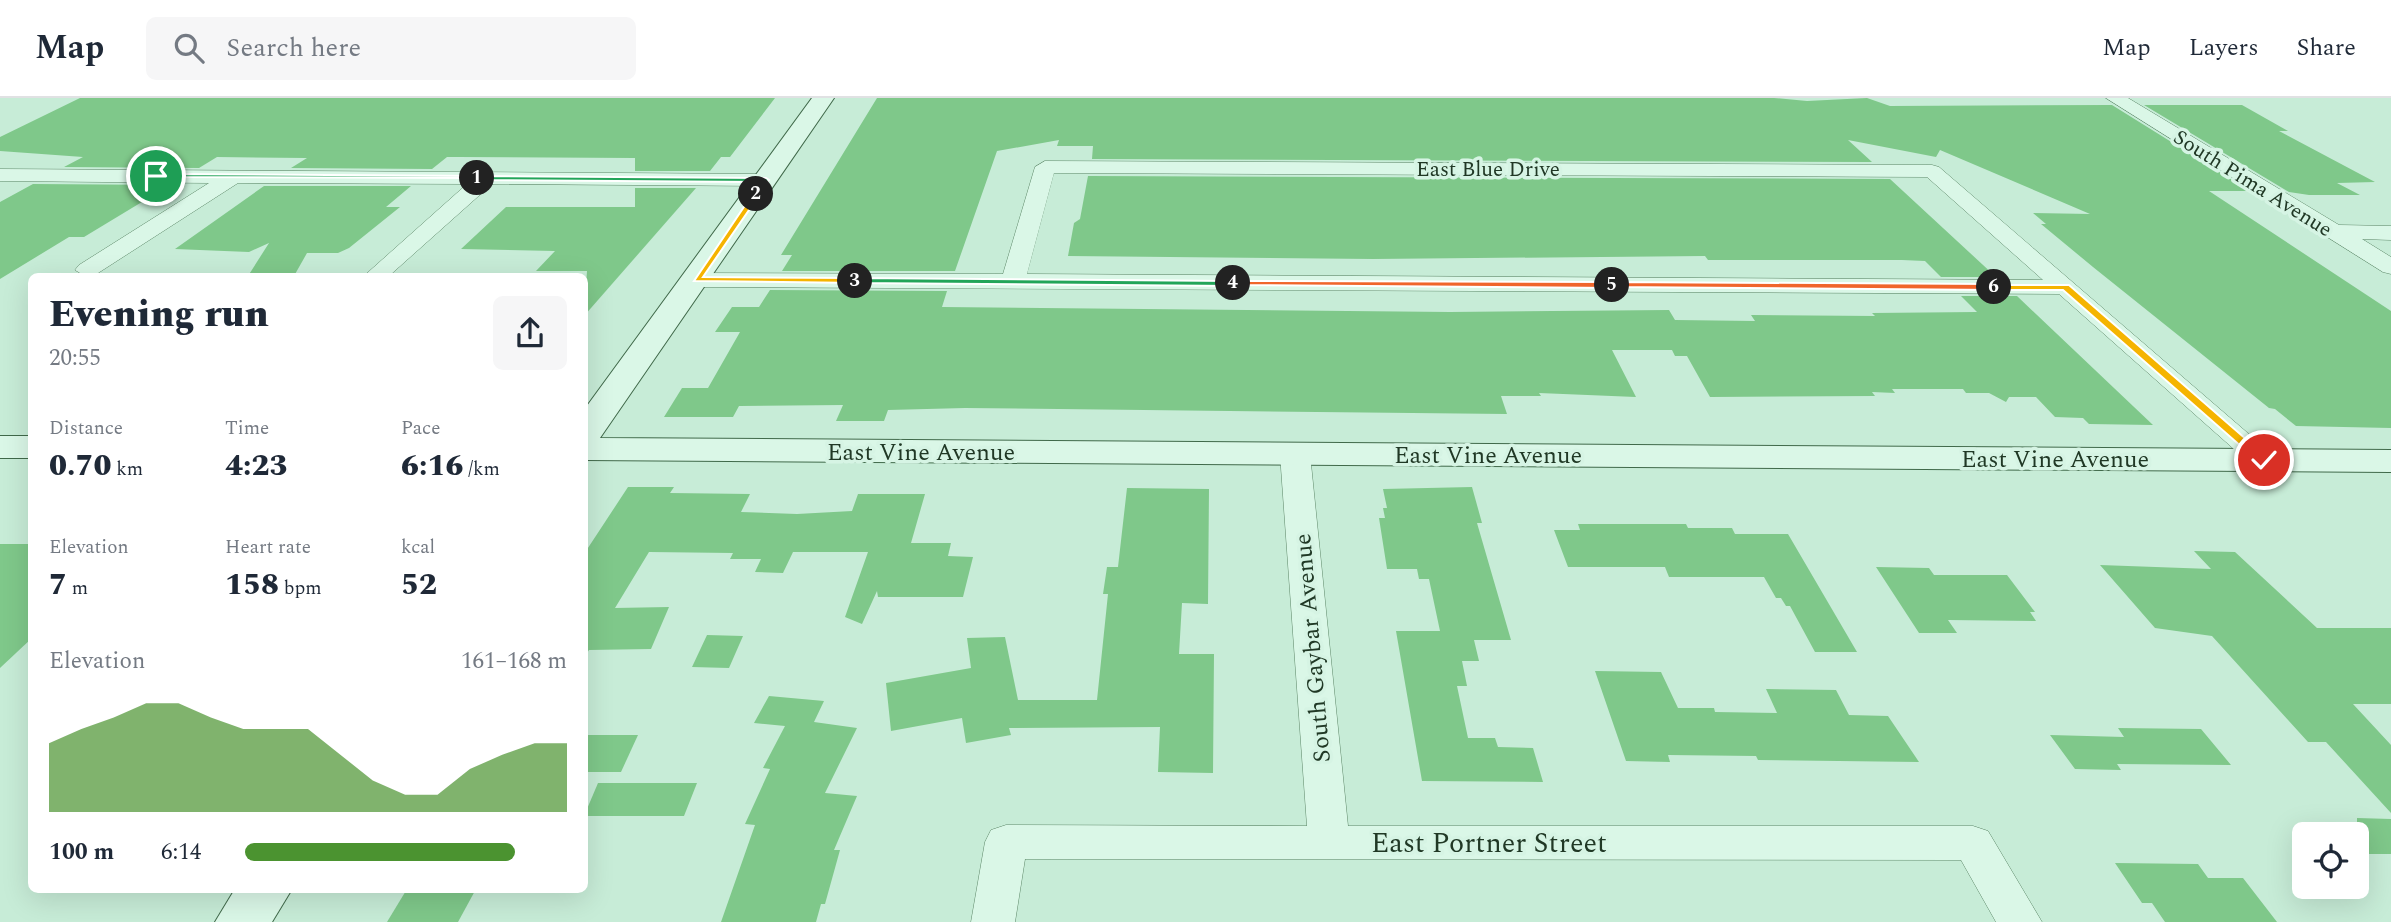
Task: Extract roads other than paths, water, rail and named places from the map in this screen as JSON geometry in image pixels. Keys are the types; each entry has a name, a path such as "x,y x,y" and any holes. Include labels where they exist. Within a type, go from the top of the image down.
{"street":[{"path":"588,430 697,280 823,98"},
{"name":"South Pima Avenue","path":"2115,98 2391,267"},
{"name":"East Blue Drive","path":"1013,282 1045,166 1932,171 2066,287"},
{"path":"0,176 766,180"},
{"path":"87,270 234,176"},
{"path":"379,273 487,178"},
{"path":"2333,232 2391,233"},
{"path":"697,280 2066,287 2264,460"},
{"name":"East Vine Avenue","path":"588,449 2391,461"},
{"name":"South Gaybar Avenue","path":"1295,454 1329,842"},
{"name":"East Portner Street","path":"993,922 1006,842 1973,843 2020,922"},
{"path":"242,922 262,893"}]}
